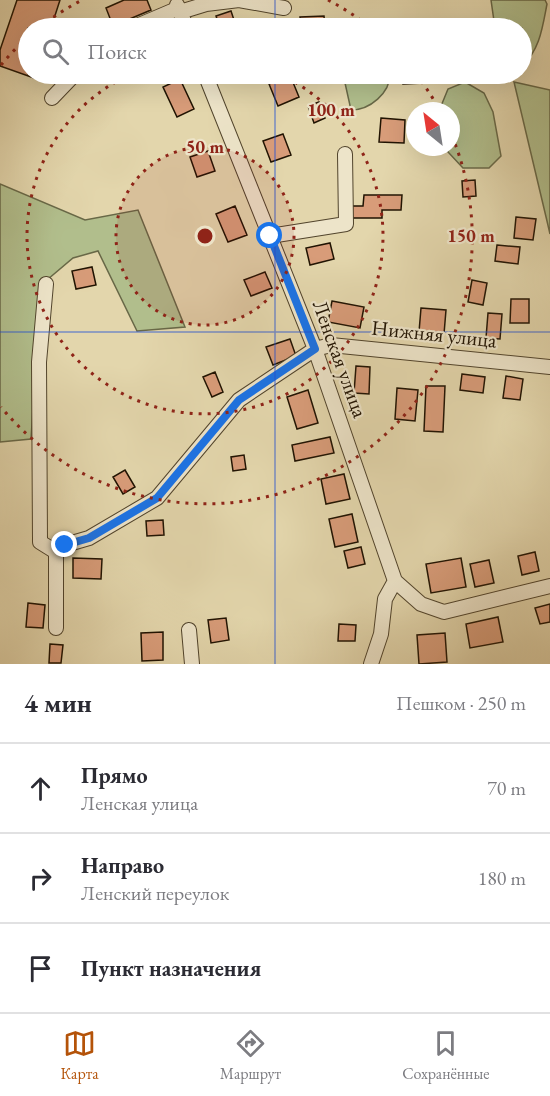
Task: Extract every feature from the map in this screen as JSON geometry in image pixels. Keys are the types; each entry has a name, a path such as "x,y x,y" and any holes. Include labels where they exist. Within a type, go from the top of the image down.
{"street":[{"path":"154,18 178,7 206,2 239,0 284,8"},
{"path":"52,98 65,84"},
{"name":"Ленская улица","path":"209,84 315,349 395,581"},
{"path":"270,236 346,224 345,154"},
{"path":"46,284 39,362 40,542 56,552"},
{"name":"Нижняя улица","path":"315,349 331,345 550,367"},
{"path":"56,552 65,545 89,538 157,498 239,400 315,349"},
{"path":"56,552 56,627"},
{"path":"371,664 381,634 385,599 395,581 421,604 444,612 550,586"},
{"path":"189,630 192,664"}],"green space":[{"path":"491,0 545,0 547,4 542,30 532,54 532,18 494,18"},
{"path":"345,84 388,84 383,94 372,104 351,110"},
{"path":"460,84 468,84 484,93 493,112 501,156 489,168 463,168 452,156 460,156 460,102 443,102 448,89"},
{"path":"514,84 550,90 550,234"},
{"path":"0,184 85,220 138,210 185,327 137,331 98,251 73,258 41,285 31,439 0,442"}],"building":[{"path":"17,0 60,0 54,18 18,18 18,72 0,66 0,50"},
{"path":"124,0 147,0 151,10 132,18 110,18 106,8"},
{"path":"231,11 233,18 217,18 216,16"},
{"path":"324,16 324,18 300,18"},
{"path":"169,84 182,84 194,109 177,117 163,87"},
{"path":"269,84 294,84 299,97 278,106"},
{"path":"319,102 325,118 314,123 308,106"},
{"path":"381,118 405,120 404,143 379,142"},
{"path":"283,134 291,155 271,162 263,141"},
{"path":"208,151 215,171 197,177 190,157"},
{"path":"475,180 476,196 463,197 462,181"},
{"path":"364,195 402,195 401,210 382,210 382,218 352,218 352,206 363,206"},
{"path":"235,206 247,235 228,242 216,214"},
{"path":"516,217 536,219 533,240 514,238"},
{"path":"330,243 334,259 310,265 306,248"},
{"path":"497,245 520,247 518,264 495,261"},
{"path":"92,267 96,285 76,289 72,271"},
{"path":"265,272 272,288 251,296 244,280"},
{"path":"472,280 487,283 483,305 468,302"},
{"path":"511,299 529,299 529,323 510,323"},
{"path":"332,301 364,307 360,328 328,322"},
{"path":"421,308 446,310 444,334 419,332"},
{"path":"488,313 502,314 500,339 486,338"},
{"path":"290,339 296,356 273,365 266,347"},
{"path":"356,366 370,367 369,394 354,393"},
{"path":"215,372 223,392 212,397 203,377"},
{"path":"462,374 485,377 483,393 460,390"},
{"path":"506,376 523,379 520,400 503,398"},
{"path":"426,386 445,386 443,432 424,431"},
{"path":"397,388 418,390 415,421 395,419"},
{"path":"308,390 318,423 297,429 287,397"},
{"path":"330,437 334,453 295,461 292,445"},
{"path":"244,455 246,469 233,471 231,457"},
{"path":"125,470 135,487 123,494 113,477"},
{"path":"344,474 350,499 326,504 321,479"},
{"path":"352,514 358,542 335,547 329,519"},
{"path":"163,520 164,535 147,536 146,521"},
{"path":"361,547 365,564 348,568 344,551"},
{"path":"535,552 539,571 522,575 518,556"},
{"path":"73,558 102,559 101,579 73,578"},
{"path":"461,558 466,587 431,593 426,564"},
{"path":"489,560 494,583 475,587 470,564"},
{"path":"28,603 45,605 43,628 26,627"},
{"path":"550,604 550,622 540,624 535,608"},
{"path":"498,617 503,642 470,648 466,624"},
{"path":"226,618 229,640 211,643 208,620"},
{"path":"339,624 356,625 355,641 338,641"},
{"path":"163,632 163,660 142,661 141,633"},
{"path":"445,633 447,662 419,664 417,635"},
{"path":"50,644 63,645 61,663 49,663"}],"route":[{"path":"65,545 89,538 157,498 239,400 315,349 270,236"}]}
